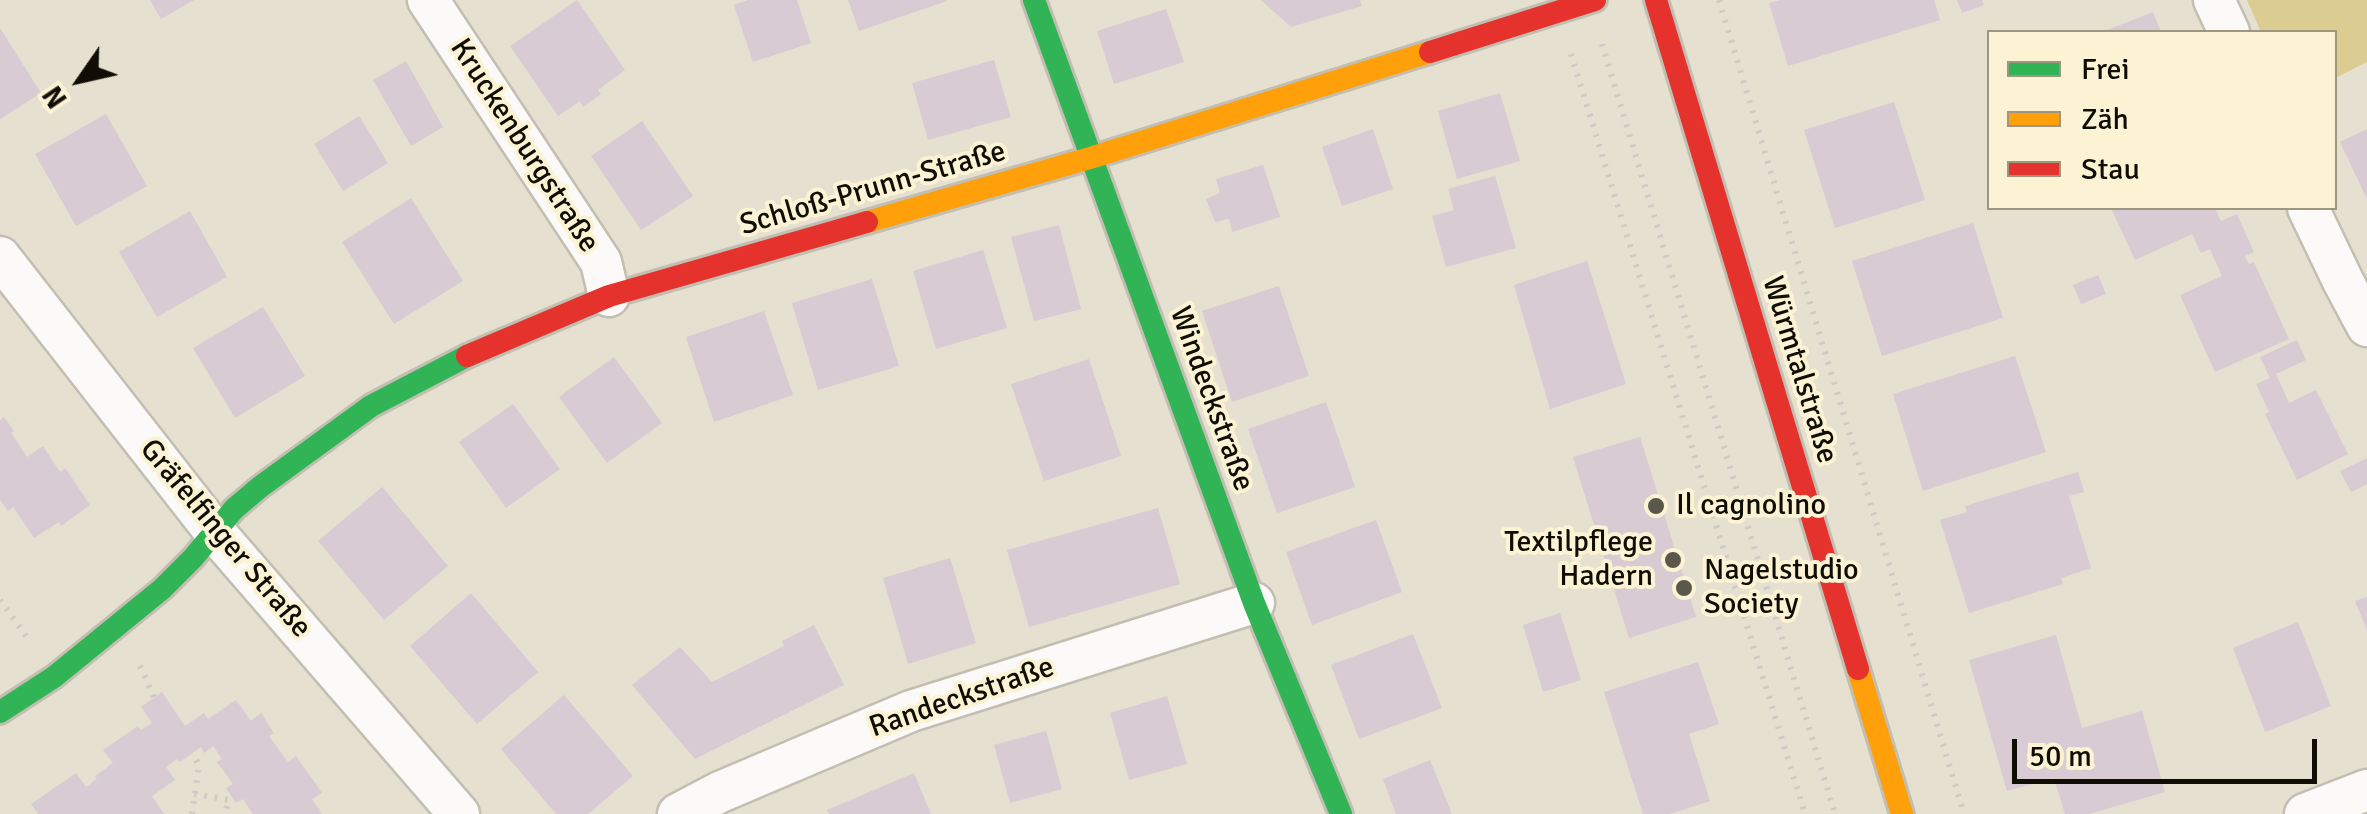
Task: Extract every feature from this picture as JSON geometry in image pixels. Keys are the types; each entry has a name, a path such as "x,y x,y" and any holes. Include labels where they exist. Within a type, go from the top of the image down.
{"street":[{"name":"Kruckenburgstraße","path":"428,0 601,262 609,296"},
{"name":"Windeckstraße","path":"1034,0 1254,603 1341,814"},
{"name":"Würmtalstraße","path":"1656,0 1902,814"},
{"path":"2214,0 2227,30"},
{"name":"Schloß-Prunn-Straße","path":"0,712 54,677 162,590 234,509 260,487 371,406 470,354 609,296 1090,158 1592,1"},
{"path":"2309,210 2367,326"},
{"name":"Gräfelfinger Straße","path":"0,257 214,531 459,814"},
{"name":"Randeckstraße","path":"678,814 720,792 911,711 1254,603"},
{"path":"2304,814 2367,790"}],"path":[{"name":"Würmtalstraße","path":"1720,0 1964,814"},
{"path":"1592,1 1835,814"},
{"path":"1558,12 1805,814"},
{"path":"141,668 154,697"},
{"path":"192,753 199,766 192,814"},
{"path":"194,794 229,800 225,814"}],"shaded area":[{"path":"2247,0 2367,0 2367,62 2337,77 2337,30 2260,30"}],"building":[{"path":"150,0 194,0 161,19"},
{"path":"577,0 625,70 583,107 580,101 558,116 510,46"},
{"path":"748,0 797,0 811,43 753,62 734,5"},
{"path":"848,0 946,0 947,1 859,31"},
{"path":"1261,0 1360,0 1362,6 1291,27"},
{"path":"1934,0 1940,20 1788,66 1769,3"},
{"path":"1957,0 1982,0 1984,5 1962,13"},
{"path":"1166,9 1184,62 1114,84 1097,31"},
{"path":"2153,12 2160,30 2107,30"},
{"path":"0,28 41,93 0,119"},
{"path":"994,60 1011,117 928,140 912,83"},
{"path":"406,61 443,127 411,146 373,80"},
{"path":"1500,93 1520,161 1457,179 1438,111"},
{"path":"1894,102 1925,200 1835,228 1804,130"},
{"path":"106,114 147,186 76,226 35,154"},
{"path":"359,116 388,163 343,191 314,144"},
{"path":"642,121 693,196 641,230 591,156"},
{"path":"1373,129 1393,189 1342,206 1322,147"},
{"path":"2367,129 2367,199 2340,142"},
{"path":"1263,165 1280,217 1232,232 1229,219 1215,222 1206,199 1220,193 1216,179"},
{"path":"1495,176 1516,248 1446,267 1432,216 1454,210 1448,189"},
{"path":"411,198 463,281 394,324 342,242"},
{"path":"2112,210 2216,210 2221,221 2237,214 2254,252 2245,256 2249,264 2254,262 2289,339 2215,372 2180,295 2222,276 2210,249 2201,253 2192,234 2135,260"},
{"path":"190,211 227,277 157,317 119,252"},
{"path":"1973,223 2003,318 1882,356 1852,261"},
{"path":"1059,225 1081,309 1034,321 1011,237"},
{"path":"983,250 1007,328 936,349 913,271"},
{"path":"1587,261 1626,384 1550,409 1514,285"},
{"path":"2098,275 2106,294 2081,304 2073,285"},
{"path":"872,279 899,366 818,390 792,303"},
{"path":"1279,286 1309,376 1232,402 1202,311"},
{"path":"263,307 305,376 235,418 193,348"},
{"path":"764,311 793,395 714,422 686,337"},
{"path":"2297,340 2306,360 2276,374 2289,403 2316,390 2348,454 2297,480 2265,414 2269,412 2256,384 2270,378 2260,357"},
{"path":"2015,356 2046,452 1923,491 1893,394"},
{"path":"614,357 662,423 607,463 559,397"},
{"path":"1089,359 1121,456 1044,481 1011,384"},
{"path":"1326,402 1355,487 1277,513 1248,429"},
{"path":"513,404 560,469 506,508 459,442"},
{"path":"4,417 27,457 43,446 60,472 65,468 90,505 61,526 59,522 34,538 13,507 8,511 0,500 0,420"},
{"path":"1640,437 1696,617 1629,638 1573,457"},
{"path":"2367,458 2367,484 2351,492 2340,471"},
{"path":"2078,472 2084,492 2069,496 2091,568 2061,578 2063,584 1969,613 1940,520 1967,512 1965,506"},
{"path":"382,487 448,566 384,620 318,541"},
{"path":"1158,508 1180,584 1029,627 1007,550"},
{"path":"1376,520 1402,592 1312,625 1286,552"},
{"path":"950,558 976,643 908,664 883,578"},
{"path":"471,593 538,672 477,724 410,646"},
{"path":"2367,597 2367,630 2355,601"},
{"path":"1560,613 1581,680 1543,692 1523,625"},
{"path":"2298,622 2331,706 2265,732 2233,648"},
{"path":"814,625 844,685 695,759 632,685 680,647 712,682 784,646 782,641"},
{"path":"1413,634 1442,708 1359,739 1331,665"},
{"path":"2056,635 2082,728 2142,711 2165,792 2089,814 2065,814 2054,778 2007,791 1969,660"},
{"path":"1698,662 1719,724 1689,734 1710,801 1670,814 1643,814 1604,692"},
{"path":"162,692 185,726 204,713 208,719 236,700 251,721 261,713 274,733 269,736 288,762 296,756 322,793 312,799 322,814 253,814 243,799 236,803 226,788 233,784 217,762 222,759 213,746 204,753 201,747 166,767 175,780 152,796 164,814 38,814 31,804 76,773 86,787 97,779 95,776 113,763 103,750 138,726 141,730 152,723 141,707"},
{"path":"564,695 633,776 588,814 556,814 501,749"},
{"path":"1167,696 1187,764 1129,780 1110,713"},
{"path":"1046,731 1062,789 1010,803 994,745"},
{"path":"1430,760 1452,814 1396,814 1383,779"},
{"path":"914,773 931,814 829,814 827,810"}],"traffic: fast":[{"path":"1034,0 1254,603 1341,814"},
{"path":"0,712 54,677 162,589 234,509 260,487 371,406 467,356"}],"traffic: slow":[{"path":"867,222 1090,158 1430,52"},
{"path":"1858,669 1902,814"}],"traffic: jam":[{"path":"1430,52 1595,0"},
{"path":"1656,0 1858,669"},
{"path":"467,356 609,296 867,222"}],"place":[{"name":"Il cagnolino","path":"1656,506"},
{"name":"Textilpflege Hadern","path":"1673,560"},
{"name":"Nagelstudio Society","path":"1684,588"}]}
